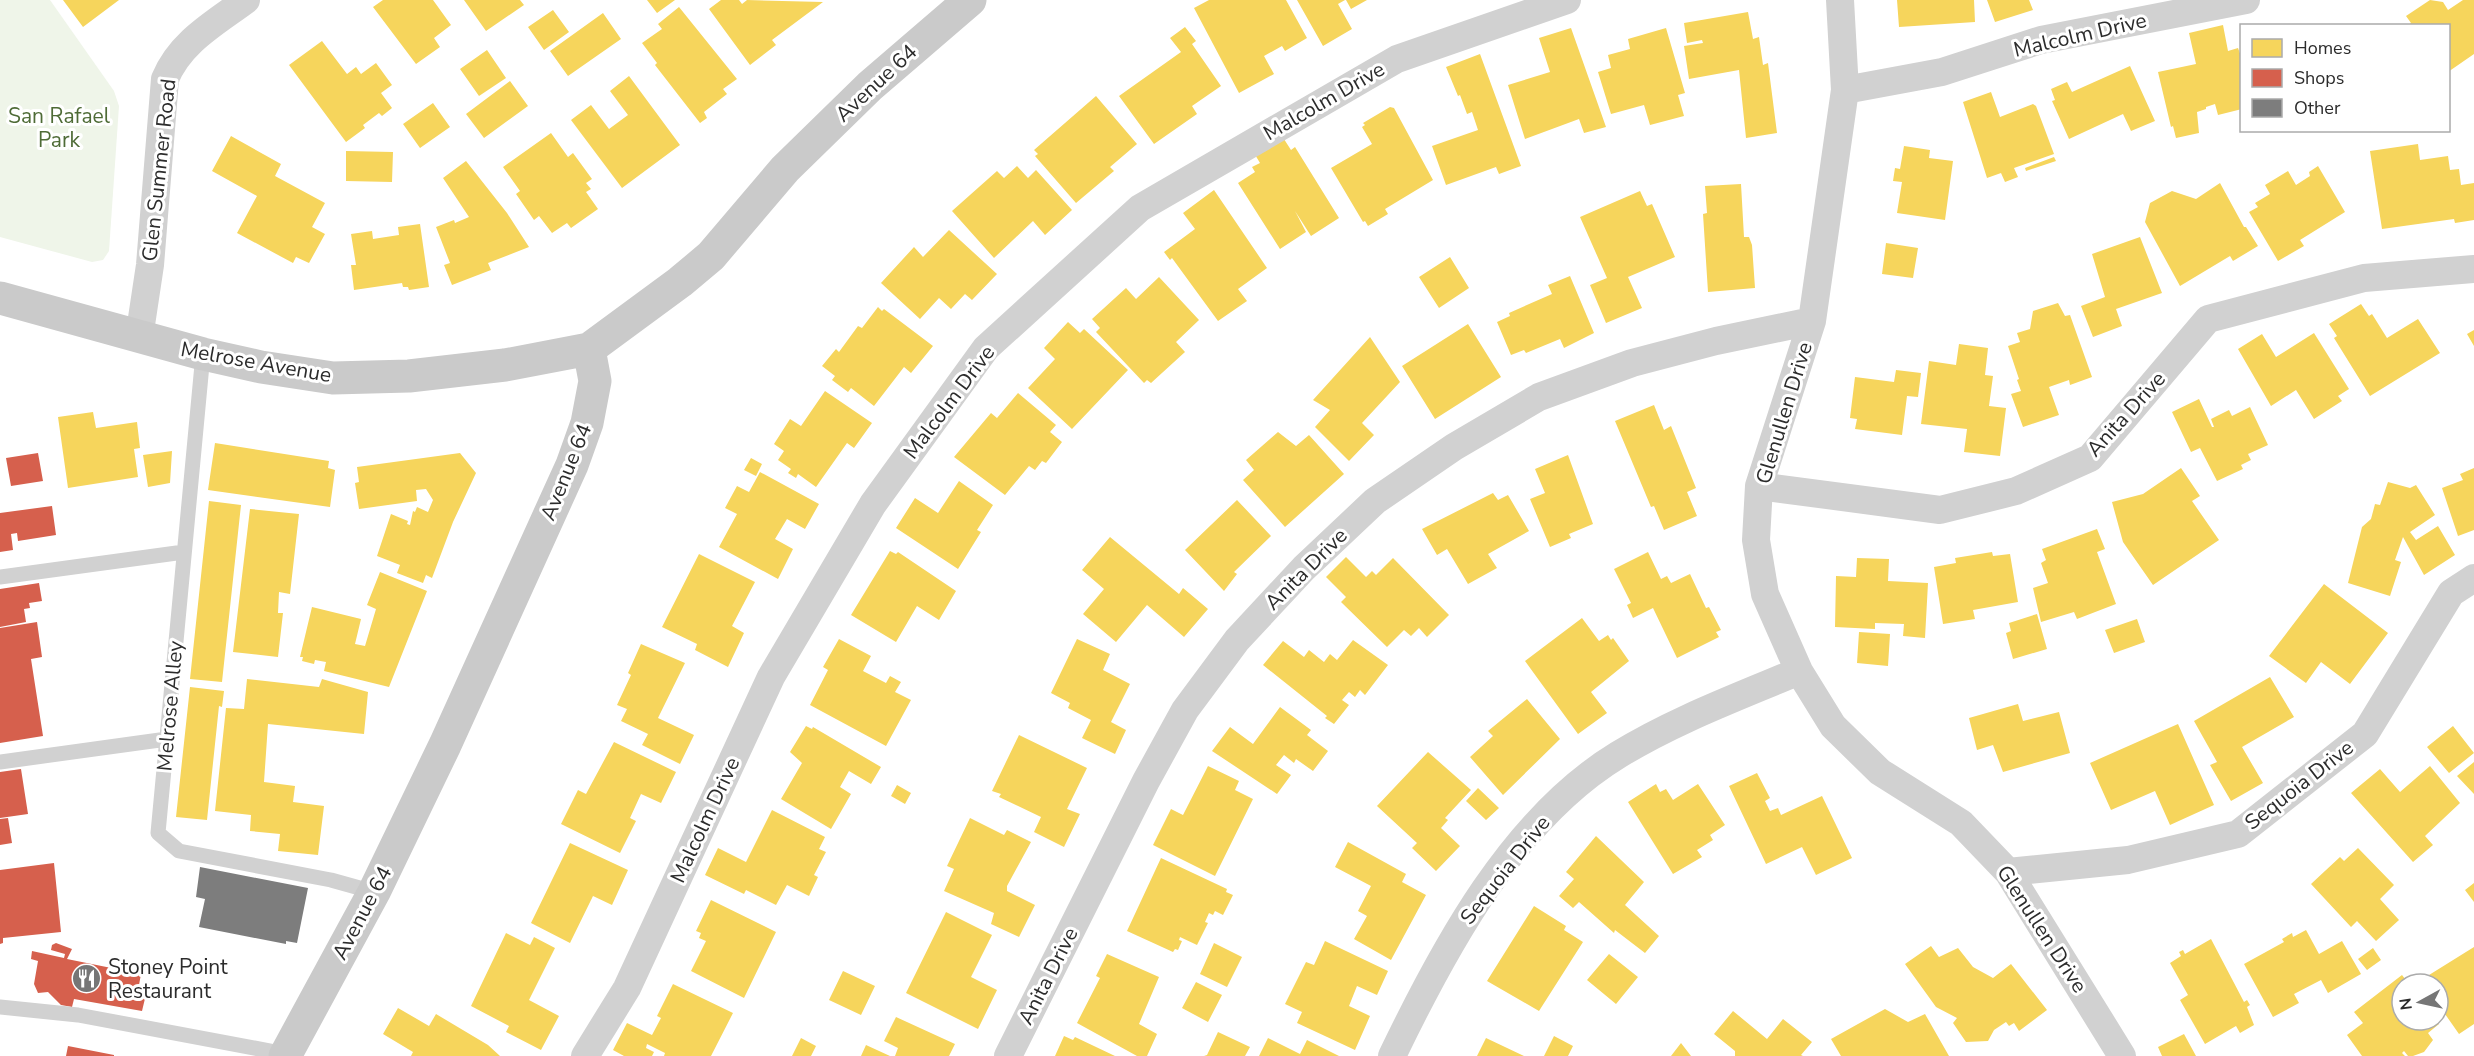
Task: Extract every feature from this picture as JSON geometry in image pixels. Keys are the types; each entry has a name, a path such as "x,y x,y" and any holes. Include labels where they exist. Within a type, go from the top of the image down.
{"street":[{"name":"Glen Summer Road","path":"139,338 149,273 165,79 171,64 189,43 246,0"},
{"name":"Avenue 64","path":"286,1055 374,892 446,745 572,465 587,423 595,381 589,349 680,282 711,256 794,161 870,86 970,0"},
{"name":"Malcolm Drive","path":"585,1056 627,988 771,677 873,504 986,348 1140,208 1397,59 1567,0"},
{"name":"Glenullen Drive","path":"1840,0 1845,90 1812,321 1759,486 1756,540 1766,594 1799,671 1833,726 1880,772 1961,823 2008,872 2122,1056"},
{"name":"Malcolm Drive","path":"1845,90 1942,72 2041,40 2246,0"},
{"name":"Anita Drive","path":"1759,486 1940,510 2016,491 2090,458 2208,318 2364,278 2474,269"},
{"name":"Melrose Avenue","path":"0,298 203,354 261,367 333,378 419,375 505,365 589,349"},
{"name":"Anita Drive","path":"1008,1056 1146,781 1185,710 1237,640 1304,568 1375,501 1454,447 1539,397 1632,363 1812,321"},
{"name":"Sequoia Drive","path":"2008,872 2128,860 2238,834 2365,734 2451,593 2474,578"},
{"name":"Sequoia Drive","path":"1392,1056 1458,930 1520,843 1568,793 1617,755 1695,714 1799,671"}],"lane":[{"name":"Melrose Alley","path":"203,354 158,833 179,851 331,880 374,892"},
{"path":"0,577 184,552"},
{"path":"0,762 166,739"},
{"path":"0,1007 78,1015 286,1055"}],"green space":[{"name":"San Rafael Park","path":"0,0 50,0 114,91 119,106 109,251 103,260 92,262 0,237"}],"building: Homes":[{"path":"63,0 119,0 83,27"},
{"path":"383,0 433,0 451,25 434,38 440,47 416,64 373,7"},
{"path":"464,0 520,0 524,5 486,31"},
{"path":"647,0 675,0 657,13"},
{"path":"721,0 739,0 742,4 747,0 823,2 772,40 776,45 750,65 709,9"},
{"path":"1209,0 1286,0 1307,38 1285,51 1282,46 1264,56 1274,74 1239,93 1194,8"},
{"path":"1297,0 1345,0 1338,4 1352,29 1323,46"},
{"path":"1346,0 1367,0 1351,9"},
{"path":"1897,0 1974,0 1975,22 1899,27"},
{"path":"1987,0 2029,0 2033,10 1995,22"},
{"path":"2430,0 2443,2 2448,10 2463,0 2474,0 2474,54 2450,71 2450,24 2410,24 2406,16"},
{"path":"679,7 737,79 723,89 727,94 704,112 707,118 700,123 655,65 657,63 642,43 662,29 658,24"},
{"path":"553,10 569,32 544,50 528,27"},
{"path":"1748,12 1753,39 1759,37 1763,65 1768,63 1777,133 1746,138 1739,70 1689,79 1684,46 1703,43 1702,40 1687,43 1684,23"},
{"path":"603,13 621,39 568,76 550,51"},
{"path":"2223,25 2228,51 2238,48 2240,54 2240,110 2218,115 2215,104 2206,107 2197,112 2199,133 2176,138 2173,126 2171,127 2158,72 2196,64 2189,33"},
{"path":"1185,27 1196,41 1192,44 1221,86 1192,106 1197,114 1154,144 1119,96 1181,52 1170,38"},
{"path":"1571,28 1606,127 1584,133 1579,119 1525,139 1508,85 1550,72 1539,38"},
{"path":"1666,28 1685,93 1678,95 1684,116 1650,125 1644,105 1611,114 1598,72 1611,68 1608,55 1630,49 1628,39"},
{"path":"322,41 347,74 356,67 361,74 376,63 392,85 381,93 392,108 382,116 379,113 363,125 365,128 346,142 289,65"},
{"path":"487,50 506,78 479,96 460,69"},
{"path":"1480,54 1521,166 1499,174 1496,167 1446,185 1432,146 1478,130 1472,112 1467,114 1446,67"},
{"path":"2130,66 2155,121 2131,131 2123,114 2069,139 2052,101 2055,100 2051,89 2067,82 2072,92"},
{"path":"629,76 680,145 622,188 571,120 591,105 609,129 628,115 610,91"},
{"path":"510,81 528,106 484,138 466,114"},
{"path":"1991,92 2000,117 2033,104 2036,106 2054,154 2014,168 2018,177 2005,182 2001,173 1987,178 1963,102"},
{"path":"1096,96 1137,144 1110,167 1114,171 1076,203 1035,156 1038,154 1034,150"},
{"path":"433,103 450,127 420,148 403,124"},
{"path":"1390,107 1394,108 1433,180 1385,209 1388,214 1368,226 1365,221 1363,222 1331,168 1372,144 1362,127 1365,125 1363,123"},
{"path":"551,133 568,157 573,153 592,179 586,183 591,189 586,192 598,209 571,228 567,223 552,233 539,216 534,220 516,194 520,191 503,167"},
{"path":"231,136 281,164 275,176 325,203 312,227 325,234 309,263 296,257 293,263 237,233 257,196 212,171"},
{"path":"1282,136 1291,150 1295,147 1339,218 1311,236 1295,211 1306,232 1280,249 1238,183 1255,172 1252,167 1260,163 1254,153"},
{"path":"2418,144 2420,160 2448,156 2450,170 2459,169 2461,185 2474,183 2474,220 2455,223 2454,219 2382,229 2370,151"},
{"path":"1904,146 1930,150 1929,158 1953,161 1945,220 1897,213 1902,182 1893,181 1895,168 1900,169"},
{"path":"346,151 393,152 392,182 346,181"},
{"path":"2054,157 2056,161 2026,171 2025,168"},
{"path":"466,161 507,213 529,247 488,263 491,270 452,285 444,265 450,263 436,227 469,217 443,178"},
{"path":"1017,166 1028,178 1036,170 1072,210 1045,235 1033,221 994,258 952,211 997,171 1004,178"},
{"path":"2318,166 2345,212 2300,240 2304,246 2278,261 2249,212 2258,207 2255,203 2270,194 2265,185 2288,171 2296,185 2310,176 2309,172"},
{"path":"2220,183 2244,227 2258,246 2233,261 2230,256 2180,286 2145,222 2150,203 2172,191 2196,199"},
{"path":"1741,184 1744,237 1749,237 1752,245 1755,288 1708,292 1703,214 1707,213 1705,186"},
{"path":"1214,190 1267,268 1238,289 1247,301 1218,321 1172,258 1170,260 1164,252 1195,229 1183,213"},
{"path":"1640,191 1647,206 1652,204 1675,257 1628,277 1642,308 1606,323 1590,285 1607,278 1580,217"},
{"path":"420,224 429,287 409,290 408,287 403,287 402,283 354,290 351,265 356,265 351,234 372,231 373,239 399,235 398,227"},
{"path":"949,230 997,274 972,300 965,294 951,309 939,298 920,319 881,283 914,247 923,257"},
{"path":"2140,237 2162,293 2116,309 2122,326 2093,337 2081,306 2105,297 2092,254"},
{"path":"1886,243 1918,248 1913,278 1882,274"},
{"path":"1450,257 1469,288 1439,308 1419,277"},
{"path":"1570,276 1594,333 1564,348 1560,339 1526,353 1524,350 1511,355 1497,322 1510,316 1509,313 1552,294 1548,285"},
{"path":"1159,277 1199,320 1176,342 1185,352 1151,383 1147,380 1144,383 1096,332 1100,328 1092,319 1126,288 1136,299"},
{"path":"2058,303 2065,316 2070,315 2092,377 2070,385 2069,380 2049,387 2059,415 2023,427 2011,394 2021,391 2008,346 2020,342 2017,333 2030,329 2033,311"},
{"path":"2361,304 2369,316 2372,314 2387,338 2418,319 2440,353 2370,396 2334,338 2337,336 2329,324"},
{"path":"878,307 882,311 884,309 933,346 911,373 904,367 874,406 851,388 848,392 832,380 835,376 822,366 836,349 839,352 858,326 862,328"},
{"path":"1068,322 1080,333 1084,329 1128,370 1072,429 1028,388 1055,359 1044,348"},
{"path":"1468,324 1501,377 1435,419 1402,366"},
{"path":"2474,330 2474,346 2467,334"},
{"path":"2314,333 2349,389 2338,396 2342,401 2314,419 2296,390 2271,406 2238,349 2262,334 2276,357"},
{"path":"1370,337 1400,382 1362,423 1374,435 1349,461 1315,427 1330,410 1313,400"},
{"path":"1959,344 1988,348 1985,375 1993,376 1989,406 2006,408 2000,456 1964,452 1967,429 1921,424 1929,361 1956,365"},
{"path":"1896,370 1921,373 1918,397 1907,396 1902,435 1855,429 1857,419 1850,418 1855,377 1894,382"},
{"path":"825,391 872,423 854,448 847,443 816,487 798,474 796,478 788,473 791,469 778,460 784,451 774,444 790,419 801,426"},
{"path":"1018,393 1056,425 1050,432 1062,442 1046,463 1042,461 1035,470 1029,466 1005,495 954,457 991,413 997,418"},
{"path":"2199,399 2212,427 2214,427 2211,419 2229,410 2232,416 2250,407 2268,445 2248,454 2251,460 2241,465 2243,469 2217,481 2200,448 2191,452 2172,412"},
{"path":"1654,405 1664,430 1671,426 1696,488 1687,492 1697,516 1664,530 1654,506 1651,507 1615,421"},
{"path":"93,412 96,428 137,422 140,448 134,449 138,477 68,488 58,417"},
{"path":"1278,432 1296,446 1309,435 1344,474 1285,527 1243,480 1254,470 1246,460"},
{"path":"215,443 329,461 328,468 335,470 330,507 208,490"},
{"path":"172,451 170,483 148,487 143,455"},
{"path":"460,453 476,473 453,522 432,578 426,575 423,583 397,573 400,565 377,556 391,514 408,521 407,524 410,525 413,511 415,512 417,507 428,512 433,500 426,489 416,490 417,501 359,509 355,483 359,482 357,467"},
{"path":"1568,455 1593,524 1569,534 1571,538 1550,547 1530,499 1545,493 1535,469"},
{"path":"751,458 762,464 756,476 744,470"},
{"path":"2181,468 2200,496 2192,501 2219,540 2153,585 2123,542 2112,502 2143,494"},
{"path":"2474,468 2474,530 2458,536 2442,488 2463,480 2460,474"},
{"path":"760,472 819,504 805,529 787,519 775,539 793,549 778,579 719,547 737,514 725,508 737,486 749,492"},
{"path":"959,481 993,505 977,530 981,532 958,569 896,528 915,498 938,513"},
{"path":"2388,482 2410,488 2416,485 2435,515 2410,532 2416,540 2438,526 2455,555 2424,575 2403,537 2395,560 2401,562 2390,596 2348,583 2362,527 2371,519 2375,504 2380,505"},
{"path":"1493,493 1498,500 1508,495 1529,531 1488,554 1497,568 1468,584 1447,549 1437,555 1422,529"},
{"path":"1237,500 1271,536 1234,572 1237,574 1224,591 1185,550"},
{"path":"209,501 241,505 222,682 190,679"},
{"path":"250,509 299,514 290,594 279,592 278,613 283,613 278,657 233,652"},
{"path":"2097,529 2105,549 2097,552 2116,604 2077,619 2074,612 2041,622 2033,588 2048,583 2041,563 2046,560 2042,549"},
{"path":"1110,537 1179,594 1183,588 1208,609 1184,637 1147,605 1116,642 1083,614 1104,589 1082,570"},
{"path":"890,551 896,554 898,552 956,591 939,620 917,606 896,642 851,615"},
{"path":"1648,552 1661,579 1667,576 1671,583 1690,574 1706,608 1709,607 1721,630 1716,632 1719,637 1677,658 1653,608 1633,618 1627,605 1631,603 1614,569"},
{"path":"1992,552 1993,556 2010,554 2018,602 1973,610 1975,619 1943,624 1934,567 1956,563 1955,558"},
{"path":"699,554 755,582 732,626 744,633 728,667 695,650 697,644 662,627"},
{"path":"1346,557 1366,577 1372,571 1376,575 1393,558 1449,615 1427,637 1419,628 1411,636 1404,630 1387,647 1341,602 1346,597 1326,577"},
{"path":"1857,558 1889,559 1888,581 1928,583 1925,638 1903,636 1904,624 1875,623 1875,629 1835,627 1836,576 1856,577"},
{"path":"380,572 427,591 389,687 324,671 326,662 315,660 314,664 302,661 303,657 300,657 312,607 361,619 355,644 365,646 376,609 367,605"},
{"path":"2324,584 2388,633 2350,684 2321,662 2306,683 2269,656"},
{"path":"2037,614 2047,649 2013,659 2006,633 2011,631 2009,623"},
{"path":"1582,618 1599,641 1608,635 1611,640 1613,638 1629,661 1591,692 1607,713 1578,734 1525,661"},
{"path":"2137,619 2145,642 2114,653 2105,630"},
{"path":"1859,632 1890,634 1888,666 1857,663"},
{"path":"839,639 871,656 863,671 886,683 890,676 901,682 895,692 911,700 886,746 810,705 828,670 823,667"},
{"path":"1077,639 1110,654 1103,670 1130,684 1111,722 1126,730 1115,754 1082,738 1091,720 1068,708 1070,703 1051,693"},
{"path":"1353,640 1388,665 1365,695 1360,690 1355,697 1349,692 1342,700 1349,705 1334,724 1263,665 1283,641 1304,657 1309,650 1324,662 1330,654 1337,660"},
{"path":"641,644 685,663 658,718 694,735 680,764 642,745 648,734 621,721 627,709 617,705 631,675 628,673"},
{"path":"2270,677 2294,717 2242,747 2263,783 2231,801 2210,765 2217,762 2194,721"},
{"path":"247,679 319,687 322,679 368,692 364,734 268,724 264,782 295,786 293,802 324,806 318,855 278,851 280,834 250,831 251,815 215,811 226,708 244,709"},
{"path":"190,687 224,691 222,707 219,706 207,820 176,817"},
{"path":"1527,699 1560,739 1503,795 1470,757 1493,736 1488,731"},
{"path":"2018,704 2023,721 2059,712 2070,753 2003,772 1993,745 1977,750 1969,718"},
{"path":"1280,707 1311,730 1307,735 1328,751 1313,771 1296,759 1294,763 1284,755 1276,765 1291,775 1277,794 1212,751 1230,727 1253,744"},
{"path":"2178,724 2214,805 2170,825 2155,791 2111,810 2090,763"},
{"path":"806,726 812,729 813,727 881,767 871,784 849,771 840,787 851,794 831,829 781,799 802,763 790,752"},
{"path":"2453,726 2474,753 2449,773 2427,747"},
{"path":"1019,735 1087,768 1067,809 1080,814 1064,847 1034,832 1041,817 999,797 1001,794 992,791"},
{"path":"614,742 676,772 661,803 641,794 630,818 636,821 620,853 561,824 578,790 586,794"},
{"path":"1428,752 1471,790 1445,818 1448,820 1441,828 1460,846 1436,871 1412,848 1417,843 1377,806"},
{"path":"2474,762 2474,794 2457,776"},
{"path":"1208,766 1239,781 1235,790 1253,799 1215,876 1153,845 1171,809 1183,815"},
{"path":"2430,766 2460,803 2425,836 2433,845 2413,862 2351,793 2380,769 2400,792"},
{"path":"1757,773 1770,798 1765,801 1770,811 1778,808 1781,815 1822,796 1852,858 1816,875 1802,847 1766,864 1729,786"},
{"path":"1656,784 1660,792 1666,789 1673,800 1698,784 1725,825 1710,835 1713,840 1697,850 1702,857 1673,874 1628,802"},
{"path":"897,785 911,793 905,804 891,796"},
{"path":"1478,788 1499,808 1486,820 1466,801"},
{"path":"772,810 825,837 819,849 826,852 814,875 818,877 809,896 787,885 776,905 746,890 744,894 705,875 718,848 746,862"},
{"path":"970,818 1004,835 1007,830 1031,842 1007,886 1007,891 1035,905 1019,937 991,924 994,913 944,891 954,869 947,866"},
{"path":"1596,836 1644,882 1625,905 1659,936 1645,953 1615,930 1614,933 1579,902 1573,908 1559,896 1574,879 1566,872"},
{"path":"1348,842 1406,874 1402,882 1426,895 1391,960 1354,939 1367,916 1358,911 1371,886 1335,867"},
{"path":"570,843 628,870 612,905 593,896 570,943 531,923"},
{"path":"2358,848 2394,885 2380,899 2399,920 2376,941 2357,921 2351,927 2311,884 2340,857 2344,861"},
{"path":"1161,858 1227,889 1226,892 1233,895 1223,915 1215,911 1213,915 1209,913 1205,922 1208,923 1197,945 1180,937 1179,940 1182,941 1178,950 1175,949 1173,952 1127,931"},
{"path":"2474,883 2474,902 2465,890"},
{"path":"711,900 776,932 744,998 691,971 706,941 699,938 701,933 696,931"},
{"path":"1534,906 1566,926 1564,930 1583,942 1539,1011 1487,981"},
{"path":"946,912 992,935 971,977 997,990 978,1029 906,993"},
{"path":"2306,930 2319,954 2342,941 2361,974 2328,993 2321,980 2294,994 2299,1003 2273,1017 2244,964 2284,942 2282,939 2292,933 2293,937"},
{"path":"506,933 530,945 534,937 555,948 529,1000 559,1016 541,1050 506,1032 509,1026 471,1006"},
{"path":"2211,939 2244,1002 2247,1000 2250,1005 2247,1007 2254,1025 2240,1033 2236,1026 2205,1044 2180,1000 2188,995 2170,963 2181,956 2179,952 2183,950 2185,954"},
{"path":"1325,941 1388,971 1377,995 1357,986 1349,1006 1370,1016 1355,1050 1297,1023 1302,1012 1285,1004 1306,962 1314,965"},
{"path":"1214,943 1242,957 1227,987 1200,974"},
{"path":"1931,946 1939,957 1958,948 1973,967 1993,978 2011,964 2047,1010 2019,1031 2014,1023 2009,1026 2006,1022 1994,1030 1988,1041 1966,1042 1953,1023 1957,1018 1936,1007 1905,964"},
{"path":"2474,947 2474,1024 2459,1034 2450,1021 2450,972 2434,972"},
{"path":"2373,948 2381,960 2367,970 2358,959"},
{"path":"1107,954 1159,977 1139,1024 1157,1034 1147,1056 1137,1056 1077,1023 1100,978 1096,976"},
{"path":"1609,954 1638,977 1616,1004 1587,980"},
{"path":"843,971 875,986 861,1015 829,1000"},
{"path":"1196,982 1222,995 1208,1022 1182,1008"},
{"path":"673,984 733,1013 711,1056 664,1056 665,1053 647,1044 646,1048 654,1052 652,1056 624,1056 613,1050 627,1023 652,1035 661,1018 657,1016"},
{"path":"2390,984 2390,1032 2429,1032 2433,1040 2424,1052 2413,1056 2408,1056 2404,1051 2402,1053 2405,1056 2362,1056 2347,1035 2363,1023 2354,1012"},
{"path":"398,1008 429,1026 436,1014 488,1045 500,1056 411,1056 413,1052 383,1034"},
{"path":"1885,1009 1908,1022 1925,1014 1949,1056 1841,1056 1831,1039"},
{"path":"1733,1011 1767,1039 1783,1019 1812,1042 1801,1055 1803,1056 1735,1056 1735,1051 1714,1034"},
{"path":"896,1017 955,1044 949,1056 895,1056 898,1048 884,1041"},
{"path":"1218,1032 1250,1047 1245,1056 1204,1056 1207,1055"},
{"path":"2184,1034 2196,1056 2162,1056 2158,1047"},
{"path":"1064,1036 1073,1040 1075,1037 1115,1056 1055,1056"},
{"path":"1554,1036 1573,1046 1568,1056 1544,1056"},
{"path":"801,1038 816,1046 811,1056 792,1056"},
{"path":"1268,1038 1300,1054 1307,1040 1339,1056 1259,1056"},
{"path":"1486,1038 1524,1056 1477,1056"},
{"path":"1681,1043 1691,1056 1671,1056"},
{"path":"866,1045 890,1056 861,1056"}],"building: Shops":[{"path":"38,453 43,481 11,486 6,458"},
{"path":"52,506 56,535 18,541 17,533 11,534 13,550 0,552 0,513"},
{"path":"39,583 42,601 29,603 30,608 24,609 26,622 0,627 0,589"},
{"path":"37,622 42,657 31,659 43,736 0,743 0,628"},
{"path":"21,769 28,814 0,818 0,772"},
{"path":"8,818 12,843 0,845 0,819"},
{"path":"54,863 61,932 3,938 3,943 0,944 0,870"},
{"name":"Stoney Point Restaurant","path":"56,943 72,949 67,959 141,974 139,985 148,986 142,1011 74,999 72,1007 61,1005 48,992 38,993 34,984 38,961 31,959 32,951 64,958 65,954 51,950 52,945"},
{"path":"68,1046 114,1055 114,1056 66,1056"}],"building: Other":[{"path":"200,867 308,888 297,943 286,941 286,944 199,927 205,899 196,897"}],"place":[{"name":"Stoney Point Restaurant","path":"87,979"}]}
